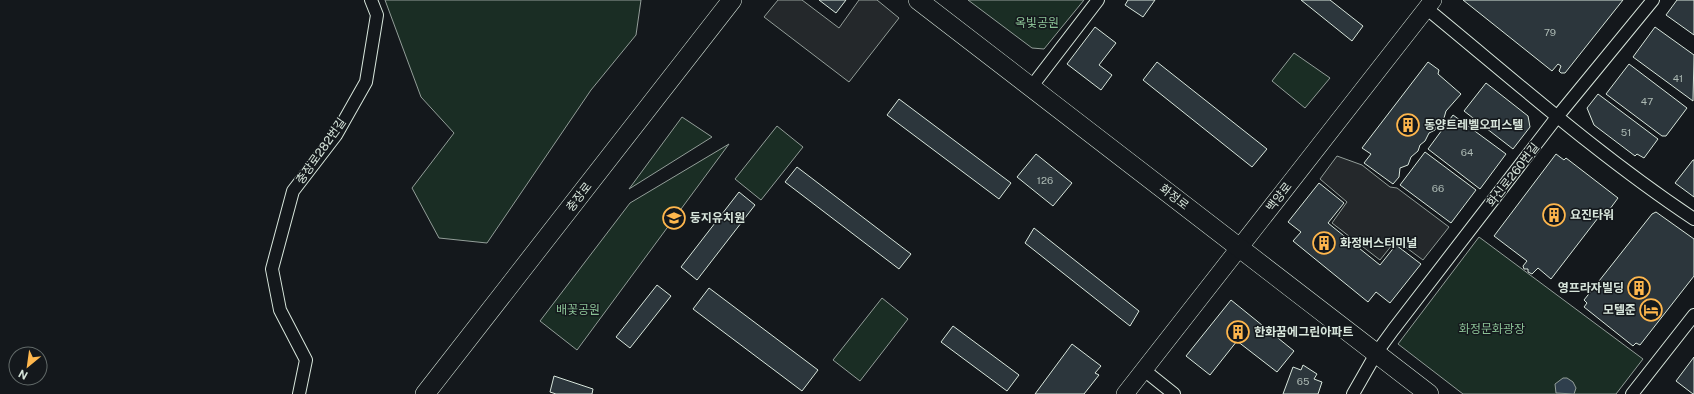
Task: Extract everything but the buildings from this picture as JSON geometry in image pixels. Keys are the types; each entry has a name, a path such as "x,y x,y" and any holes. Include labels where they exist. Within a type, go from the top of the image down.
{"main road":[{"name":"충장로","path":"425,394 732,0"},
{"name":"화정로","path":"918,0 1377,352 1429,394"}],"street":[{"name":"충장로282번길","path":"299,394 306,360 280,310 272,269 293,191 336,135 366,82 377,15 371,0"},
{"path":"1032,86 1098,0"},
{"name":"화신로260번길","path":"1353,394 1377,352 1557,117 1653,0"},
{"path":"1430,4 1557,117 1650,190 1694,219"},
{"name":"백양로","path":"1126,394 1430,4"},
{"path":"1632,394 1694,315"},
{"path":"1144,370 1174,394"}],"green space":[{"path":"385,0 641,0 636,35 591,90 487,243 439,238 412,188 454,133 421,97"},
{"name":"옥빛공원","path":"968,0 1084,0 1044,49 1032,48"},
{"path":"1294,53 1330,78 1305,108 1272,81"},
{"path":"682,117 712,137 629,189"},
{"path":"777,126 803,147 761,200 735,179"},
{"name":"배꽃공원","path":"729,144 577,350 540,321 630,203"},
{"name":"화정문화광장","path":"1479,237 1643,359 1616,394 1463,394 1398,344"},
{"path":"882,298 908,319 860,381 833,360"}],"shaded area":[{"path":"778,0 802,0 839,28 859,0 877,0 899,18 849,82 764,17"},
{"path":"1337,156 1362,165 1390,187 1397,188 1449,227 1423,260 1396,240 1380,260 1332,223 1347,202 1320,179"}],"water":[{"path":"1563,378 1567,378 1573,382 1576,388 1574,394 1556,393 1555,384"}],"place":[{"name":"동양트레벨오피스텔","path":"1408,125"},
{"name":"요진타워","path":"1554,215"},
{"name":"둥지유치원","path":"674,218"},
{"name":"화정버스터미널","path":"1324,243"},
{"name":"영프라자빌딩","path":"1639,288"},
{"name":"모텔준","path":"1651,310"},
{"name":"한화꿈에그린아파트","path":"1238,332"}]}
